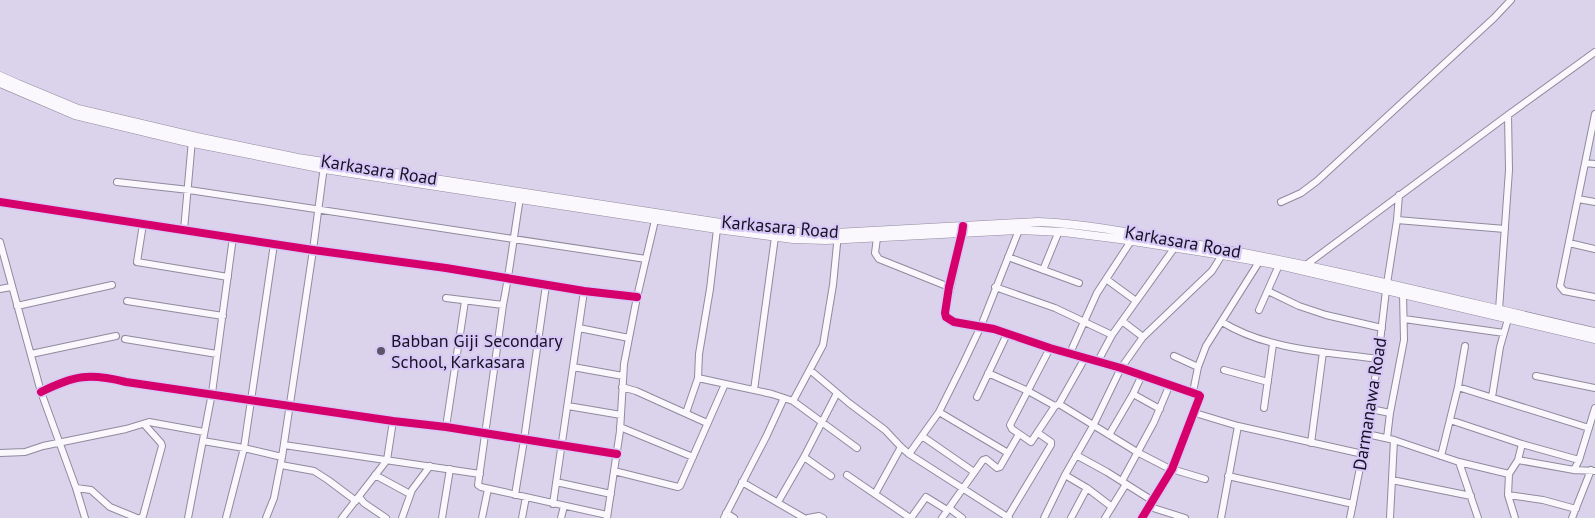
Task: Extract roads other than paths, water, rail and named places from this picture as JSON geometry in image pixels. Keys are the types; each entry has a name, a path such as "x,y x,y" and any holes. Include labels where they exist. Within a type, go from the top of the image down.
{"main road":[{"name":"Karkasara Road","path":"0,76 78,109 192,139"},
{"name":"Karkasara Road","path":"0,83 68,113 324,166 520,198 656,216 760,229 876,238 1038,222 1114,230 1249,253 1306,265 1387,287 1403,294 1595,339"},
{"name":"Karkasara Road","path":"324,166 656,216 717,229 775,237 810,240 838,236 963,230"},
{"name":"Karkasara Road","path":"986,228 1059,231 1222,255 1500,310 1595,332"}],"street":[{"path":"1281,202 1301,193 1317,181 1480,32 1511,0"},
{"path":"1306,265 1595,52"},
{"path":"1595,114 1560,286 1564,291 1595,297"},
{"path":"1500,310 1509,170 1508,115"},
{"path":"184,230 192,139"},
{"path":"1586,163 1595,164"},
{"path":"266,518 274,498 284,445 324,166"},
{"path":"117,182 188,190 646,259"},
{"name":"Darmanawa Road","path":"1350,518 1363,454 1378,359 1399,195"},
{"path":"520,198 478,484 488,489 607,516 617,454 623,376 629,338 656,216"},
{"path":"1578,199 1595,202"},
{"path":"0,202 509,278 584,291 637,297"},
{"path":"1397,220 1505,229"},
{"path":"143,224 137,262 228,277"},
{"path":"686,413 698,378 699,354 710,289 717,229"},
{"path":"963,230 949,287 946,317 954,322 981,326 1121,368 1200,396 1172,469 1142,518"},
{"path":"909,454 940,412 981,326 1019,230"},
{"path":"1043,270 1059,231"},
{"path":"794,401 823,345 833,285 838,236"},
{"path":"754,390 775,237"},
{"path":"188,518 212,393 233,238"},
{"path":"876,238 874,253 879,259 949,287"},
{"path":"1070,353 1097,293 1131,241"},
{"path":"0,242 41,392 85,518"},
{"path":"226,518 244,448 274,244"},
{"path":"1569,244 1595,249"},
{"path":"1098,361 1112,335 1175,247"},
{"path":"1044,518 1064,475 1093,426 1121,368 1144,337 1212,271 1222,255"},
{"path":"1008,257 1079,283"},
{"path":"1193,392 1198,367 1206,346 1260,262"},
{"path":"1258,310 1279,265"},
{"path":"1106,279 1136,301"},
{"path":"16,306 112,285"},
{"path":"514,495 524,440 546,285"},
{"path":"0,290 11,287"},
{"path":"996,287 1055,308 1112,335"},
{"path":"553,504 584,291"},
{"path":"1268,291 1299,306 1326,315 1382,328"},
{"path":"1390,518 1392,480 1390,413 1404,340 1403,294"},
{"path":"446,298 503,305"},
{"path":"127,301 223,316"},
{"path":"446,427 464,301"},
{"path":"1404,319 1504,333"},
{"path":"1492,397 1508,319"},
{"path":"1122,321 1144,337"},
{"path":"1222,322 1238,331 1274,344 1378,359"},
{"path":"578,328 629,338"},
{"path":"977,397 1007,334"},
{"path":"31,354 116,336"},
{"path":"125,339 216,354"},
{"path":"1264,408 1274,344"},
{"path":"1441,456 1458,387 1465,346"},
{"path":"1050,348 1010,425 1012,429 1032,442 1085,358"},
{"path":"1311,443 1323,352"},
{"path":"1174,356 1198,367"},
{"path":"573,367 623,376"},
{"path":"810,370 885,430 909,454 1008,518 1051,445 1051,442 1038,433"},
{"path":"1224,370 1268,382"},
{"path":"988,373 1057,405 1137,452 1172,469 1206,479"},
{"path":"1109,435 1142,375"},
{"path":"41,392 63,381 101,376 126,382 446,427 617,454"},
{"path":"1536,376 1595,388"},
{"path":"698,378 794,401 857,448"},
{"path":"614,471 680,486 725,384"},
{"path":"1105,518 1160,409 1170,384"},
{"path":"622,387 636,391 708,423"},
{"path":"1458,387 1589,428"},
{"path":"778,502 837,393"},
{"path":"1133,394 1160,409"},
{"path":"734,518 725,515 784,398"},
{"path":"568,406 621,415"},
{"path":"1574,470 1579,460 1595,408"},
{"path":"1370,409 1390,413"},
{"path":"940,412 1008,453"},
{"path":"1195,413 1238,426 1363,454"},
{"path":"342,518 387,460 393,420"},
{"path":"1450,420 1522,444 1579,460"},
{"path":"0,453 25,452 43,446 149,422 204,432"},
{"path":"76,488 91,490 110,507 139,518 143,516 162,446 144,424"},
{"path":"620,426 693,457"},
{"path":"1220,518 1238,426"},
{"path":"942,518 985,459 999,468 1020,434"},
{"path":"1366,434 1390,439 1459,462 1510,474"},
{"path":"922,436 974,472"},
{"path":"203,441 282,456"},
{"path":"1514,518 1508,494 1510,474 1518,460 1522,444"},
{"path":"284,445 480,474"},
{"path":"875,494 901,447"},
{"path":"1076,455 1124,483 1151,504 1185,518"},
{"path":"804,457 831,476"},
{"path":"1518,460 1574,470 1593,471 1572,518"},
{"path":"1459,462 1478,518"},
{"path":"280,466 314,471 386,518"},
{"path":"402,518 410,494 430,466"},
{"path":"442,518 450,470"},
{"path":"375,475 410,494"},
{"path":"847,475 911,518 926,497 962,518"},
{"path":"1064,475 1088,488 1112,507"},
{"path":"1228,476 1353,504"},
{"path":"1392,480 1470,496"},
{"path":"556,482 610,494"},
{"path":"742,482 810,517 823,518"},
{"path":"1072,518 1088,488"},
{"path":"482,518 488,489"},
{"path":"1508,494 1543,500 1576,509"},
{"path":"522,518 526,498"},
{"path":"561,518 564,506"}],"place":[{"name":"Babban Giji Secondary School, Karkasara","path":"381,351"}]}
